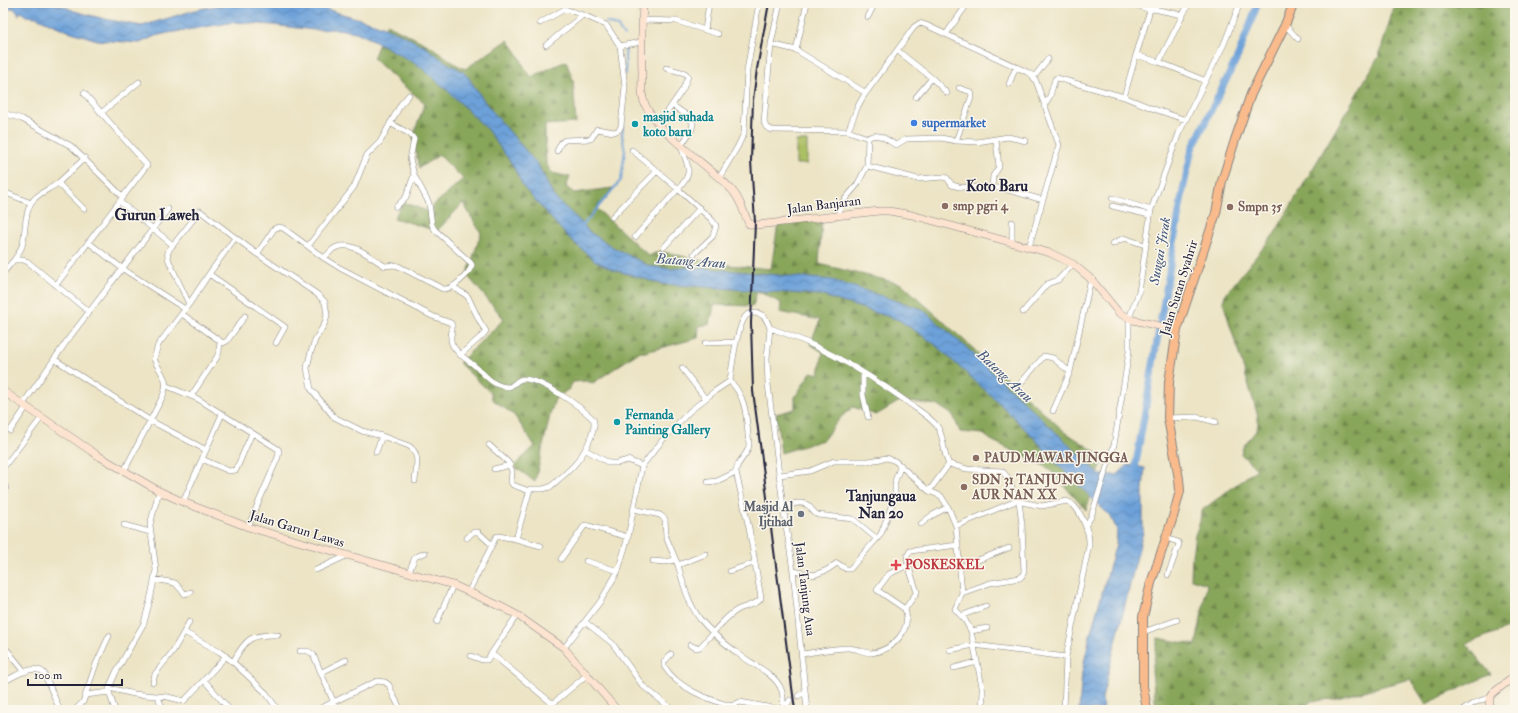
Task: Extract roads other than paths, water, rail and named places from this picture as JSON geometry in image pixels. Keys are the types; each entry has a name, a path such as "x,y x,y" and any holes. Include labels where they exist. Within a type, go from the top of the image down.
{"main road":[{"name":"Jalan Sutan Syahrir","path":"1148,710 1143,686 1144,612 1151,583 1175,510 1180,485 1168,418 1169,382 1175,329 1216,213 1222,181 1251,94 1285,25 1294,3"}],"street":[{"name":"Jalan Banjaran","path":"643,3 638,42 643,98 646,106 659,124 681,146 719,178 735,194 743,208 748,223 751,225 879,211 898,212 1029,246 1050,253 1073,264 1091,279 1116,311 1131,319"},
{"path":"705,30 709,3"},
{"path":"719,178 744,133 747,70 759,3"},
{"path":"780,3 771,44 764,122 766,127 772,130 848,131 868,138 871,136 879,136 896,145 906,139 942,138 968,143 1008,138 1026,140"},
{"path":"796,50 807,3"},
{"path":"868,17 875,3"},
{"path":"946,34 968,3"},
{"path":"1129,3 1151,10 1182,15"},
{"path":"1159,62 1188,3"},
{"path":"1086,525 1091,517 1114,445 1129,352 1131,319 1139,292 1150,213 1179,133 1206,81 1232,25 1240,3"},
{"path":"540,22 563,9 569,9 606,25 622,46 625,87 621,126 619,130 614,132 596,128 591,139 565,140 561,143 557,151"},
{"path":"1124,97 1148,13 1151,10"},
{"path":"546,45 583,15"},
{"path":"642,20 672,20 718,34"},
{"path":"848,131 858,106 866,93 914,27 920,23 926,24 1027,72 1034,77 1059,145 1029,246"},
{"path":"1285,25 1298,40"},
{"path":"622,46 638,42"},
{"path":"771,44 796,50 866,93"},
{"path":"898,51 947,92"},
{"path":"1136,55 1159,62 1206,81"},
{"path":"1034,77 1048,59"},
{"path":"1009,84 1016,67"},
{"path":"659,124 683,89 688,76 685,72 666,68"},
{"path":"916,97 932,78"},
{"path":"1044,106 1050,96 1056,78 1124,97 1186,120"},
{"path":"101,113 139,82"},
{"path":"956,141 972,94 959,88"},
{"path":"56,285 122,200 147,164 84,93"},
{"path":"308,246 354,187 367,156 380,142 401,104 409,95"},
{"path":"635,237 685,182 689,173 681,146 692,129 693,123 688,116 672,105"},
{"path":"3,113 22,119 72,146 122,200 153,229 173,245"},
{"path":"324,258 336,248 348,247 367,254 385,266 398,266 446,290 453,286 469,271 472,265 435,230 432,225 429,203 414,175 410,159 414,142 413,137 390,124"},
{"path":"838,216 840,204 857,185 867,166 868,138"},
{"path":"992,187 993,176 999,167 996,140"},
{"path":"632,150 715,222 716,230 713,236 694,254"},
{"path":"3,273 14,260 23,243 27,212 31,203 38,195 50,190 84,158"},
{"path":"867,166 918,180 943,177 947,178 952,185 959,187 1001,188 1043,200"},
{"path":"612,217 657,171"},
{"path":"396,207 406,197 414,175"},
{"path":"58,183 84,209"},
{"path":"6,193 31,203"},
{"path":"1112,198 1150,213"},
{"path":"1112,206 1150,213"},
{"path":"664,247 700,208"},
{"path":"10,431 54,359 168,209"},
{"path":"189,304 169,262 168,253 200,211 257,254 317,294 325,302 327,311 326,320 315,340 310,355 308,368 309,384 313,392 334,417 362,431 382,436 409,446 415,451 417,458 415,481"},
{"path":"1012,222 1012,242"},
{"path":"257,254 273,231 278,227 286,230 324,258 386,293 432,316 451,323 453,326 450,337 451,343 460,355 472,363 496,385 509,387 522,379 528,379 541,383 591,417 594,421 586,450 576,464 550,487 543,489 531,489 529,491 512,484 510,466 505,459 489,445"},
{"path":"124,471 151,421 167,386 166,380 155,361 154,356 158,345 189,304 235,238"},
{"path":"1112,244 1124,238 1145,245"},
{"path":"88,242 224,343 245,316"},
{"path":"14,260 25,261 89,312"},
{"path":"1023,312 1047,284 1058,280 1073,264"},
{"path":"209,274 285,327 276,343"},
{"path":"1053,411 1070,372 1091,279"},
{"path":"453,286 459,292 468,297 486,331 460,355"},
{"path":"564,648 604,597 618,571 628,538 642,466 665,437 690,411 730,381 736,342 744,318 750,314 755,313 763,315 770,328 812,345 863,373 890,390 934,423 941,435 948,464 929,491"},
{"path":"1131,319 1175,329"},
{"name":"Jalan Tanjung Aua","path":"770,328 767,358 768,384 783,506 793,571 807,710"},
{"path":"191,396 220,352 220,341"},
{"path":"705,343 736,342"},
{"path":"1019,385 1044,356 1052,358 1070,372"},
{"path":"54,359 151,421 206,450"},
{"path":"682,368 706,398"},
{"path":"863,373 863,395 868,417"},
{"path":"690,645 696,648 700,647 734,612 761,600 749,528 736,472 737,464 748,451 749,444 742,398 738,390 730,381"},
{"path":"167,386 191,396 252,433 275,445 279,451 278,457 248,527"},
{"name":"Jalan Garun Lawas","path":"3,391 97,455 159,492 248,527 452,585 469,591 517,615 564,648 588,674 617,710"},
{"path":"183,502 222,414"},
{"path":"3,468 42,417"},
{"path":"1168,418 1197,417 1216,422"},
{"path":"202,459 229,470 236,470 252,433"},
{"path":"376,452 382,436"},
{"path":"586,450 609,463 628,460 642,466"},
{"path":"780,476 810,471 838,460 869,461 887,458 896,461 929,491 940,495 948,507 956,526 962,593 955,610 965,620 971,631 983,692 982,710"},
{"path":"948,464 967,469 1005,472 1018,501 1022,525 1024,572 1022,576 1020,578 990,583 962,593"},
{"path":"793,571 814,575 827,570 837,563 849,569 877,539 883,528 894,500 895,483 901,465"},
{"path":"494,469 510,466"},
{"path":"708,482 717,481 736,472"},
{"path":"3,482 6,488 3,493"},
{"path":"516,539 529,491"},
{"path":"116,710 109,690 116,672 144,623 154,579 156,562 150,532 151,520 159,492"},
{"path":"956,526 1018,501 1032,506 1042,506 1068,501 1075,508 1086,525 1089,534 1089,545 1066,657 1064,710"},
{"path":"783,506 802,503 807,505 816,515 853,519 877,539"},
{"path":"921,524 931,516 948,507"},
{"path":"634,509 664,517 666,521 666,537 692,606 700,619 736,653 765,672 779,685 783,695 783,710"},
{"path":"124,525 150,532"},
{"path":"561,559 585,525 628,538"},
{"path":"467,538 473,532 478,532 491,544"},
{"path":"469,591 491,544 496,537 516,539 541,546"},
{"path":"1166,538 1178,542 1179,544 1168,575"},
{"path":"802,654 849,648 868,653 880,650 894,642 902,634 906,618 905,609 917,592 908,565 907,556 910,551 958,545"},
{"path":"960,568 1009,548"},
{"path":"409,572 416,557 425,553"},
{"path":"653,561 677,563 706,554"},
{"path":"316,570 346,556"},
{"path":"586,561 618,571"},
{"path":"730,571 754,563"},
{"path":"905,609 877,590 889,574 908,565"},
{"path":"154,579 175,583 186,594 191,592"},
{"path":"437,622 452,585"},
{"path":"961,616 986,606"},
{"path":"471,656 484,661 488,659 517,615"},
{"path":"1143,632 1177,620"},
{"path":"153,682 155,674 184,632 189,622"},
{"path":"585,622 612,643 646,689 673,710"},
{"path":"971,631 987,628"},
{"path":"184,632 226,656 266,693 278,710"},
{"path":"233,662 240,649 253,637 259,635 278,635"},
{"path":"75,710 83,702 96,664 109,636"},
{"path":"3,645 25,672"},
{"path":"950,650 974,645 1066,657"},
{"path":"300,651 308,651 312,653 322,672 337,710"},
{"path":"492,654 552,704"},
{"path":"671,654 664,662 664,666 670,674 684,686 710,698 733,706 740,702 783,710"},
{"path":"86,695 109,690 168,697 186,701 226,656"},
{"path":"322,672 346,660"},
{"path":"954,668 977,662"},
{"path":"3,682 32,669 37,669 44,673 60,710"},
{"path":"545,710 588,674"},
{"path":"1463,710 1474,703 1490,697 1515,676"},
{"path":"204,680 230,710"},
{"path":"317,710 377,681 382,681 389,684 392,695 401,710"},
{"path":"798,696 805,692"},
{"path":"158,697 163,710"},
{"path":"1489,710 1490,697"},
{"path":"783,710 790,700"},
{"path":"3,706 5,710"}],"water":[{"path":"3,3 48,3 61,5 74,11 142,26 195,10 230,3 280,3 312,5 377,24 399,33 427,48 444,61 462,71 468,77 487,105 538,165 554,197 583,224 588,231 611,246 649,266 670,269 692,267 832,280 922,309 969,350 1100,475 1117,475 1128,465 1145,468 1143,489 1143,532 1102,698 1103,710 1079,710 1082,672 1090,635 1116,544 1117,530 1111,517 1056,463 1035,439 997,401 932,342 899,320 820,295 661,284 612,269 594,260 568,237 524,188 512,164 486,128 445,88 418,65 356,32 337,29 314,30 236,22 168,33 155,36 140,43 97,40 65,30 36,17 26,16 20,11 19,15 14,8 10,9 3,6"}],"waterway":[{"name":"Sungai Jirak","path":"1134,475 1183,190 1192,149 1238,56 1258,3"},
{"path":"606,22 618,27 624,36"},
{"path":"625,56 626,48"},
{"path":"625,57 626,74"},
{"path":"583,225 621,180 625,151 622,135 623,126"}],"railway":[{"path":"769,3 753,100 751,161 755,222 751,323 753,391 795,710"}],"place":[{"name":"supermarket","path":"914,123"},
{"name":"masjid suhada koto baru","path":"635,124"},
{"name":"smp pgri 4","path":"945,206"},
{"name":"Smpn 35","path":"1230,207"},
{"name":"Fernanda Painting Gallery","path":"617,422"},
{"name":"PAUD MAWAR JINGGA","path":"976,458"},
{"name":"SDN 31 TANJUNG AUR NAN XX","path":"964,487"},
{"name":"Masjid Al Ijtihad","path":"801,514"},
{"name":"POSKESKEL","path":"896,565"}],"district":[{"name":"Koto Baru","path":"997,186"},
{"name":"Gurun Laweh","path":"157,215"},
{"name":"Tanjungaua Nan 20","path":"881,504"}],"water label":[{"name":"Batang Arau","path":"691,261"},
{"name":"Batang Arau","path":"1005,376"}]}
